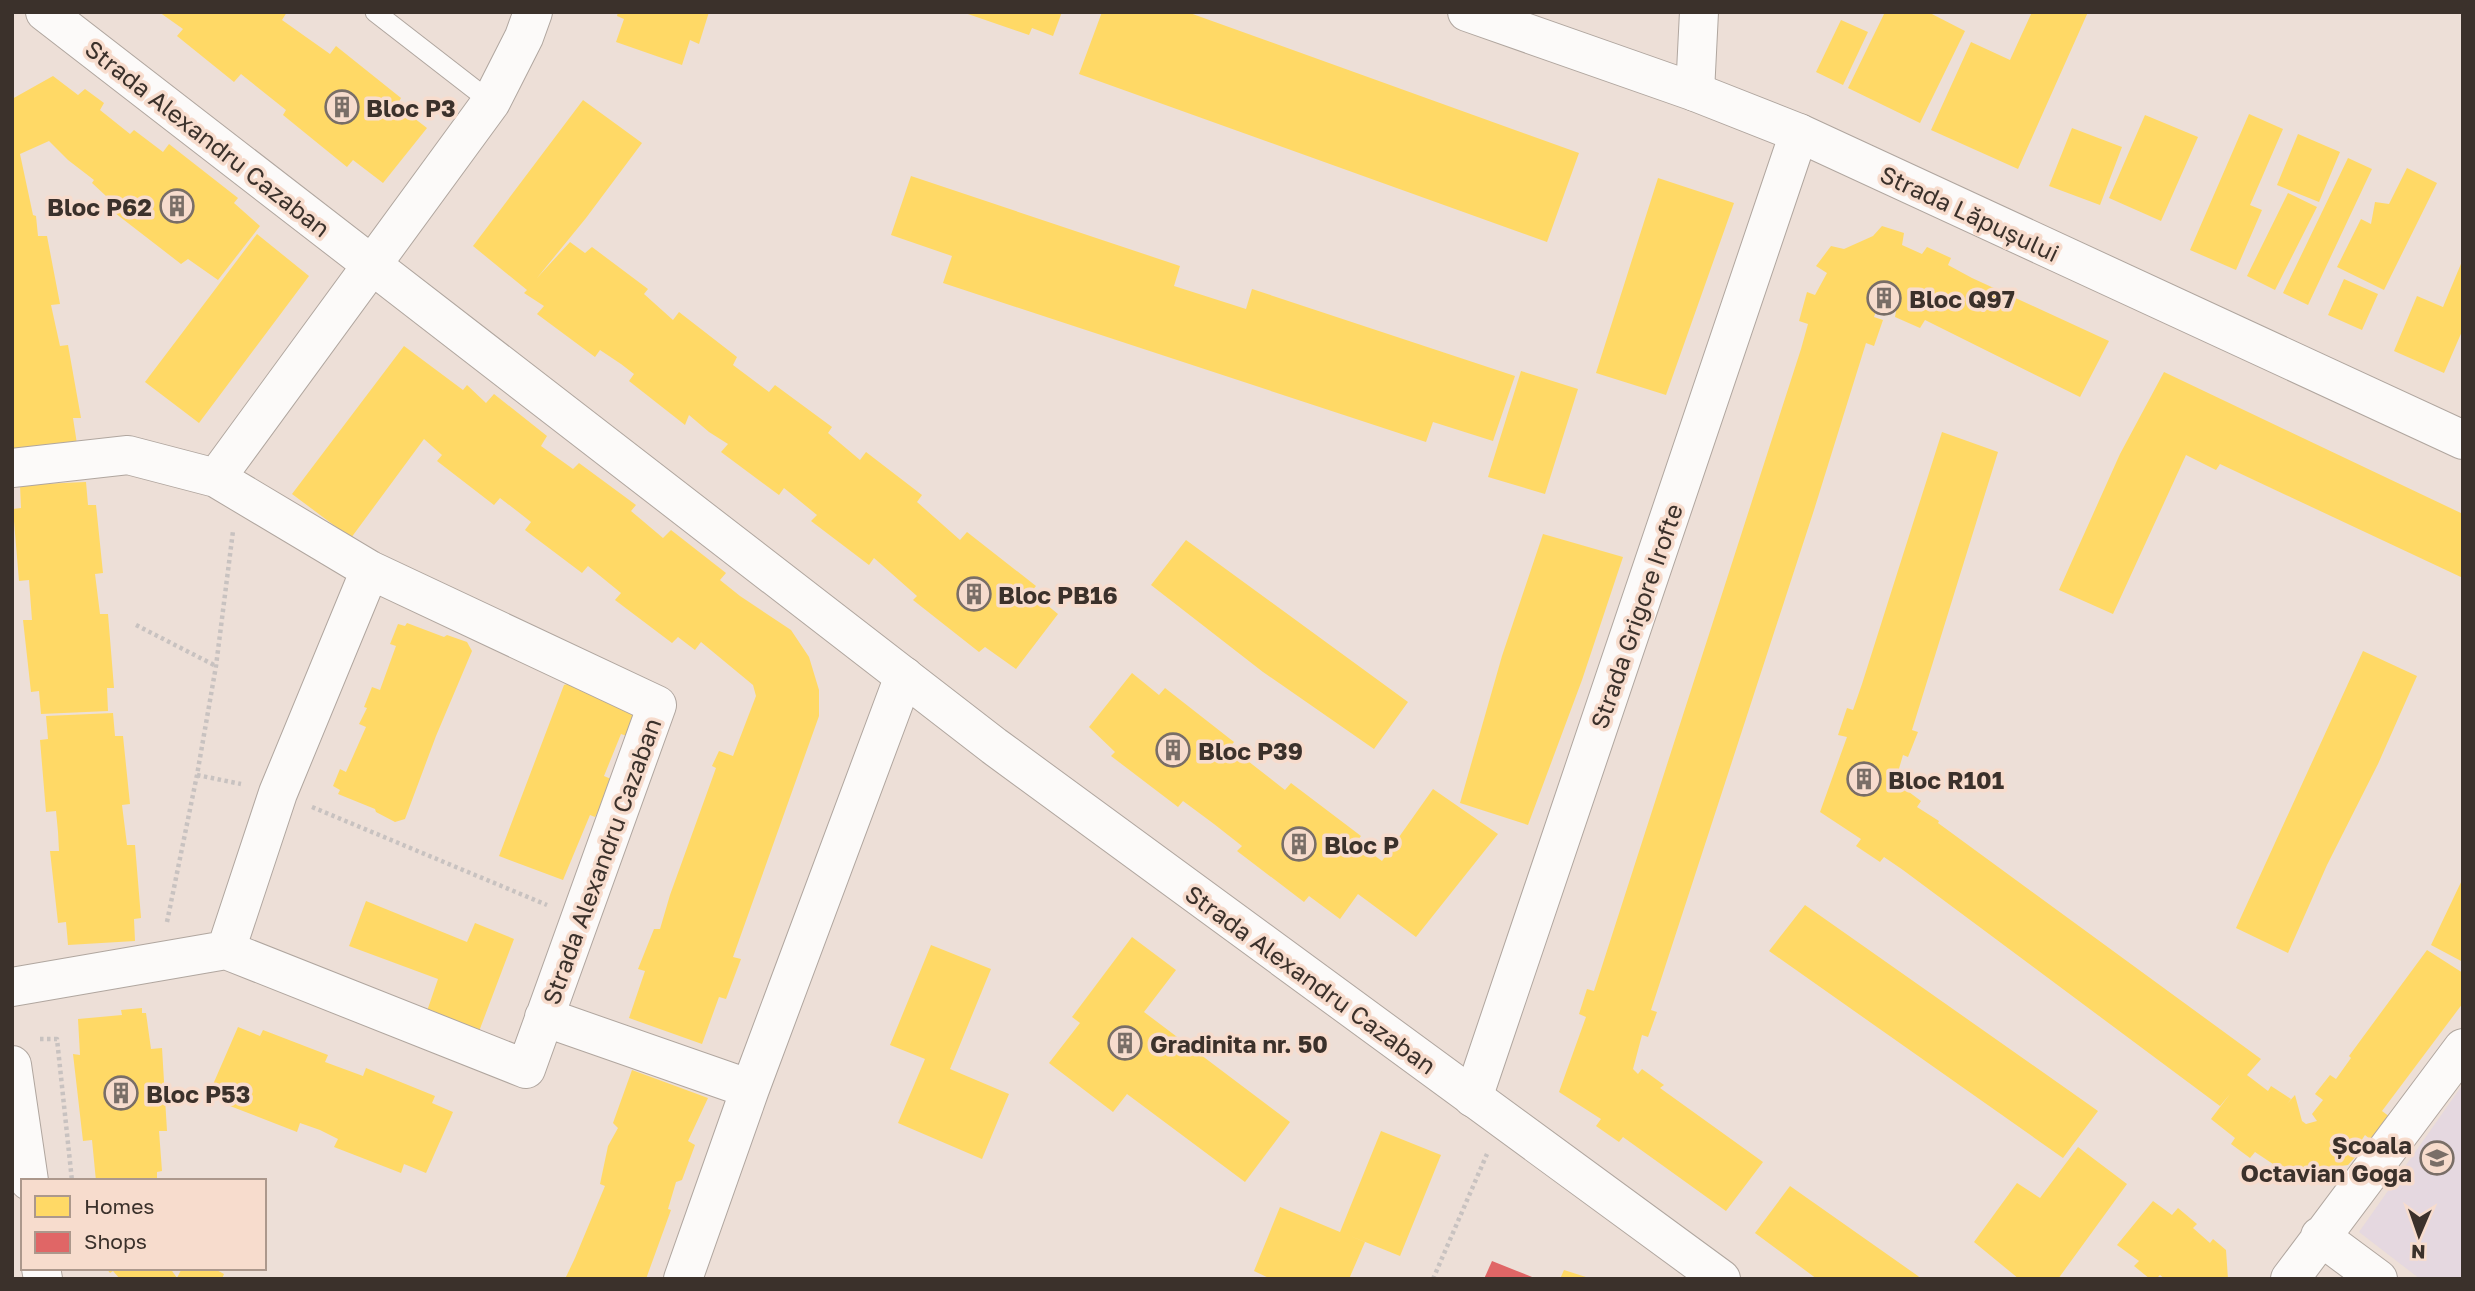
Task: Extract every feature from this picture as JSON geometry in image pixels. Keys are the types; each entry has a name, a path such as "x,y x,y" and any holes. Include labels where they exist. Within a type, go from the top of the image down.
{"street":[{"name":"Strada Alexandru Cazaban","path":"45,12 994,747 1721,1279"},
{"path":"216,478 491,102 524,37 533,12"},
{"name":"Strada Lăpușului","path":"1467,12 1695,92 1799,133 2463,440"},
{"path":"1695,92 1699,12"},
{"name":"Strada Grigore Irofte","path":"1488,1109 1799,133"},
{"name":"Strada Alexandru Cazaban","path":"12,468 128,454 216,478 370,570 657,705 526,1069 226,950"},
{"path":"12,987 226,950 278,793 370,570"},
{"path":"694,1275 750,1089 904,676"},
{"path":"544,1017 750,1089"},
{"path":"2290,1279 2463,1048"},
{"path":"12,1065 29,1179"},
{"path":"2320,1236 2378,1279"}],"lane":[{"path":"375,12 491,102"}],"path":[{"path":"159,960 216,666 232,533 257,504"},
{"path":"136,625 216,666"},
{"path":"278,793 580,918"},
{"path":"1433,1279 1488,1109"}],"shaded area":[{"name":"Școala Octavian Goga","path":"2463,1084 2463,1279 2420,1279 2359,1232"}],"building: Homes":[{"name":"Bloc P3","path":"159,12 287,12 282,20 330,54 336,46 401,98 397,105 427,128 383,183 353,160 347,167 283,115 286,110 241,74 234,82 177,36 183,29"},
{"path":"618,12 709,12 699,44 690,40 682,65 616,42 624,19 617,16"},
{"path":"1062,12 1053,36 1032,28 1029,35 965,13"},
{"path":"1102,12 1187,12 1579,153 1547,242 1079,74"},
{"path":"1885,12 1928,12 1965,31 1920,123 1848,88"},
{"path":"2032,12 2088,12 2018,169 1931,130 1971,42 2010,60"},
{"path":"1841,20 1868,32 1843,85 1816,72"},
{"path":"53,76 78,95 85,89 104,103 100,110 130,134 134,130 163,152 169,144 238,198 234,203 260,226 218,280 188,259 181,264 115,213 119,208 92,183 94,180 49,141 20,154 33,215 36,216 38,236 47,236 60,304 51,305 60,346 68,345 81,418 73,418 77,444 12,454 12,99"},
{"path":"583,100 642,143 537,278 570,242 585,253 592,247 648,289 644,294 673,320 679,312 737,357 733,365 769,392 775,385 832,427 828,433 860,460 866,452 922,495 917,502 960,540 967,532 1036,586 1031,592 1058,614 1016,669 985,647 979,652 913,600 917,596 874,558 869,565 811,521 817,515 784,488 779,495 721,452 728,444 689,415 685,425 629,381 634,374 621,364 600,350 595,357 537,314 544,306 524,293 527,290 473,246"},
{"path":"2249,114 2283,129 2250,205 2262,210 2236,270 2190,250"},
{"path":"2145,115 2198,137 2161,221 2109,198"},
{"path":"2072,128 2122,147 2100,205 2049,186"},
{"path":"2298,134 2340,152 2319,202 2277,185"},
{"path":"2348,158 2372,169 2308,305 2283,293"},
{"path":"2407,168 2437,183 2384,290 2337,267 2361,219 2371,224 2375,202 2389,204"},
{"path":"911,176 1180,266 1174,286 1246,309 1252,289 1515,376 1493,441 1433,422 1426,442 943,283 952,256 891,235"},
{"path":"1658,178 1734,203 1666,395 1596,373"},
{"path":"2288,193 2317,207 2275,290 2247,276"},
{"path":"1882,226 1904,233 1902,245 1922,254 1927,247 1951,258 1948,265 1972,278 2109,341 2080,397 1925,320 1920,328 1895,317 1897,306 1880,300 1874,317 1883,320 1874,346 1866,343 1651,1010 1657,1012 1648,1037 1642,1035 1633,1069 1638,1074 1642,1069 1664,1085 1660,1088 1763,1162 1726,1211 1623,1137 1619,1142 1596,1126 1601,1119 1559,1092 1586,1017 1579,1014 1587,989 1594,991 1801,349 1808,324 1799,321 1807,292 1815,295 1827,273 1816,266 1831,246 1844,249 1873,236"},
{"path":"257,234 309,276 199,423 145,382"},
{"path":"2463,259 2463,329 2444,373 2394,351 2417,296 2443,307"},
{"path":"2344,279 2378,294 2362,330 2328,315"},
{"path":"404,346 463,390 467,385 486,403 494,394 547,436 541,446 573,469 579,463 636,505 631,511 663,538 671,530 726,573 720,580 791,630 809,657 819,690 819,716 733,957 741,959 726,999 719,997 702,1044 629,1018 645,971 638,969 654,929 660,929 716,768 712,766 719,751 733,756 756,696 753,685 701,642 695,650 678,637 672,643 615,600 621,593 588,566 582,573 525,530 531,522 517,511 500,498 494,505 437,461 442,455 424,439 351,538 292,494"},
{"path":"1521,371 1578,389 1545,494 1488,477"},
{"path":"2164,372 2463,514 2463,578 2220,464 2216,470 2186,455 2113,614 2059,590 2120,454"},
{"path":"1942,432 1998,452 1912,730 1918,732 1908,757 1903,755 1893,789 1896,792 1901,786 1921,801 1917,807 1939,821 1938,823 2261,1059 2247,1075 2268,1091 2271,1086 2291,1099 2287,1104 2295,1095 2302,1121 2306,1124 2317,1121 2312,1114 2323,1100 2315,1094 2330,1075 2336,1079 2351,1058 2349,1056 2427,950 2463,973 2463,1003 2382,1111 2390,1117 2371,1140 2365,1135 2355,1150 2359,1153 2348,1165 2297,1172 2299,1175 2285,1178 2270,1168 2273,1164 2255,1152 2250,1158 2231,1144 2235,1138 2211,1119 2230,1094 2220,1106 1903,870 1884,857 1880,862 1856,846 1861,839 1820,812 1847,737 1838,735 1847,708 1853,710 1862,684"},
{"path":"86,482 88,505 96,505 103,573 95,574 100,614 108,614 114,688 107,688 108,711 41,714 39,691 31,692 23,620 32,620 29,580 19,581 13,509 21,508 20,485"},
{"path":"1543,534 1623,557 1582,680 1528,825 1460,803 1502,656"},
{"path":"1186,540 1408,702 1374,749 1263,672 1151,585"},
{"path":"407,623 444,637 447,635 467,642 472,651 405,819 395,822 375,809 338,794 340,790 333,786 340,769 346,772 366,727 359,724 367,708 364,707 372,687 380,690 396,646 390,644 398,624 405,626"},
{"path":"2363,651 2417,676 2288,953 2236,928"},
{"path":"1132,673 1159,695 1165,688 1234,742 1230,747 1285,790 1291,783 1361,836 1356,842 1382,861 1433,789 1498,834 1416,937 1358,894 1340,919 1309,896 1304,902 1237,851 1242,846 1214,824 1183,801 1178,807 1111,756 1115,752 1089,727"},
{"path":"574,682 631,709 635,716 627,736 621,734 604,776 611,779 604,800 595,817 590,815 563,880 499,856 564,685"},
{"path":"113,713 115,736 123,736 130,804 122,805 127,845 135,845 141,918 134,919 135,941 68,945 66,922 58,923 50,851 59,851 56,811 46,812 40,740 48,739 46,716"},
{"path":"2463,878 2463,962 2431,945"},
{"path":"366,901 467,942 475,923 514,939 478,1034 426,1014 438,979 349,946"},
{"path":"1805,905 2098,1111 2063,1158 1769,951"},
{"name":"Gradinita nr. 50","path":"1132,937 1176,970 1144,1012 1290,1122 1245,1182 1127,1094 1113,1112 1049,1063 1080,1023 1072,1017"},
{"path":"931,945 991,969 950,1069 1009,1094 982,1159 898,1123 925,1059 890,1045"},
{"name":"Bloc P53","path":"142,1008 142,1013 146,1013 151,1049 162,1048 167,1131 159,1131 162,1171 157,1172 157,1179 96,1179 92,1140 83,1141 73,1054 80,1055 78,1019 122,1015 121,1010"},
{"path":"238,1027 260,1036 263,1030 328,1055 325,1062 363,1076 366,1068 435,1096 432,1103 453,1112 426,1173 404,1164 401,1173 334,1147 338,1139 320,1130 300,1123 297,1132 230,1106 233,1098 211,1089"},
{"path":"632,1070 708,1098 688,1141 695,1145 682,1180 676,1182 668,1209 671,1210 646,1279 565,1279 605,1186 600,1184 608,1146 618,1128 613,1123"},
{"path":"1381,1131 1441,1155 1400,1256 1348,1235 1365,1242 1349,1279 1271,1279 1254,1271 1280,1207 1340,1232"},
{"path":"2078,1147 2127,1184 2058,1279 2019,1279 1974,1242 2017,1183 2040,1198"},
{"path":"1790,1186 1921,1279 1817,1279 1755,1233"},
{"path":"2153,1201 2172,1215 2178,1208 2197,1224 2193,1228 2210,1243 2213,1239 2226,1250 2228,1279 2165,1279 2160,1275 2156,1279 2150,1279 2134,1266 2139,1261 2117,1245"},
{"path":"108,1270 171,1270 177,1278 181,1270 217,1270 224,1274 222,1279 120,1279 113,1271 110,1273"},
{"path":"1564,1270 1589,1278 1589,1279 1560,1279"}],"building: Shops":[{"path":"1492,1261 1537,1279 1484,1279"}],"place":[{"name":"Bloc P3","path":"342,107"},
{"name":"Bloc P62","path":"177,206"},
{"name":"Bloc Q97","path":"1884,298"},
{"name":"Bloc PB16","path":"974,594"},
{"name":"Bloc P39","path":"1173,750"},
{"name":"Bloc R101","path":"1864,779"},
{"name":"Bloc P","path":"1299,844"},
{"name":"Gradinita nr. 50","path":"1125,1043"},
{"name":"Bloc P53","path":"121,1093"},
{"name":"Școala Octavian Goga","path":"2437,1158"}]}
